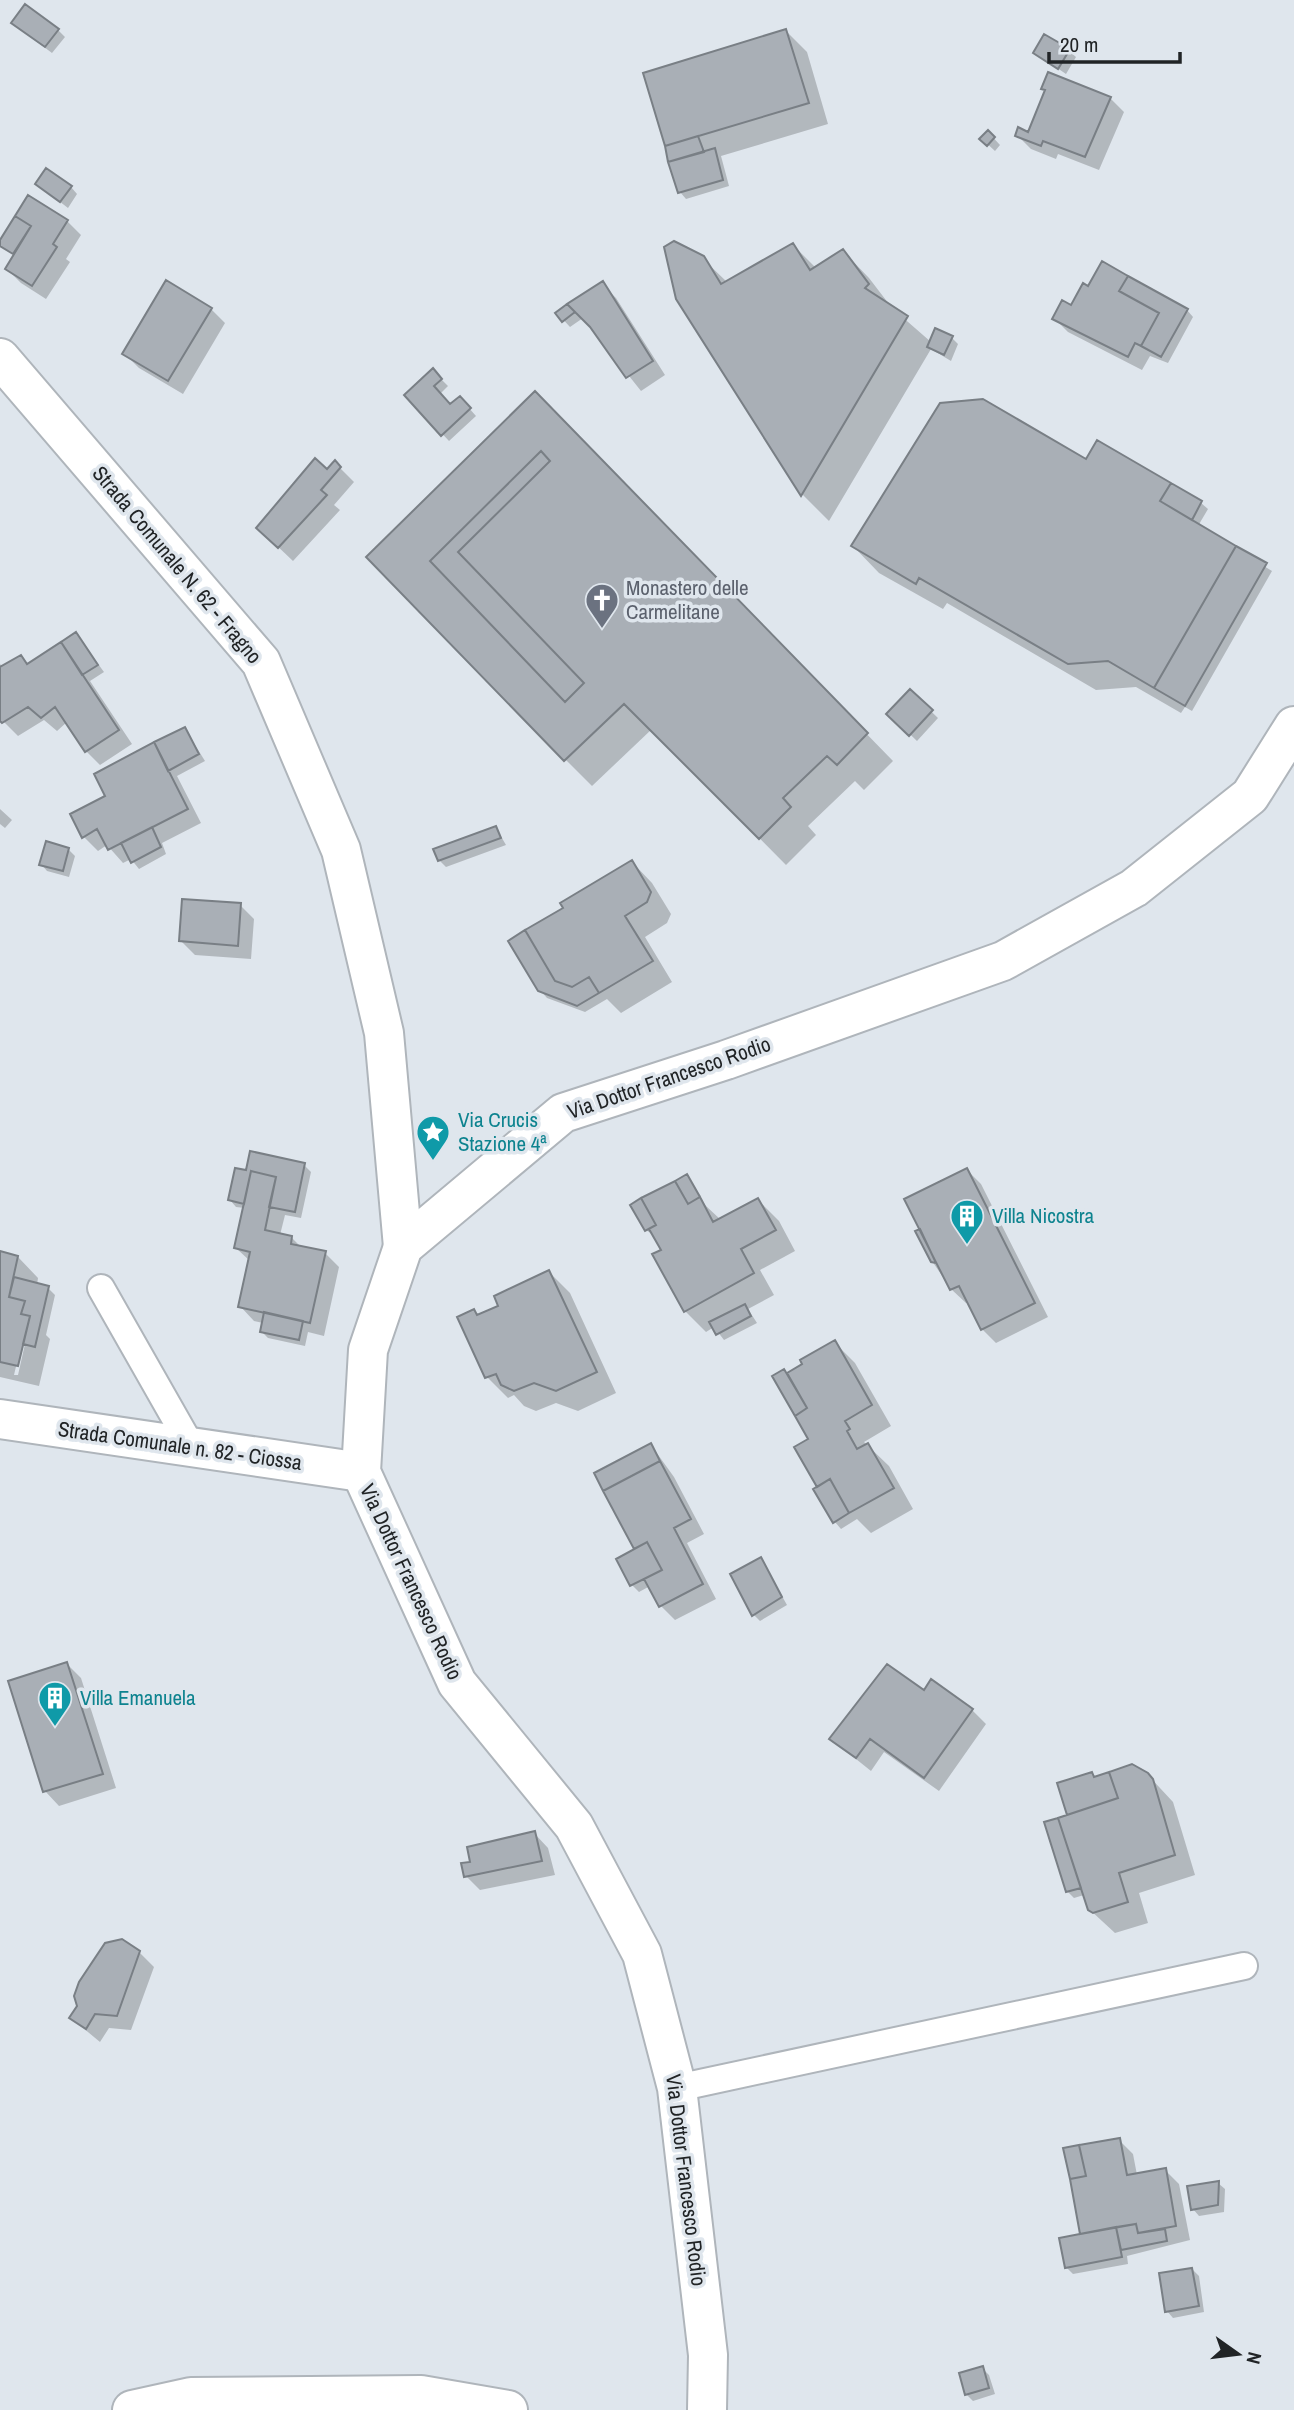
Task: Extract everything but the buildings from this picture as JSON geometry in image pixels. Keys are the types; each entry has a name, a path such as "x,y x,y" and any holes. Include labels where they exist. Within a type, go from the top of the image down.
{"main road":[{"name":"Strada Comunale N. 62 - Fragno","path":"0,358 261,662 341,850 383,1033 403,1247"},
{"name":"Via Dottor Francesco Rodio","path":"707,2410 708,2355 677,2088 642,1954 574,1826 457,1683 361,1472 369,1350 403,1247 563,1113 726,1060 1003,961 1134,888 1250,796 1294,726"},
{"name":"Strada Comunale n. 82 - Ciossa","path":"0,1419 361,1472"},
{"path":"132,2410 191,2397 421,2395 508,2410"}],"lane":[{"path":"101,1288 192,1448"},
{"path":"677,2088 1244,1966"}],"place":[{"name":"Monastero delle Carmelitane","path":"602,630"},
{"name":"Via Crucis Stazione 4ª","path":"433,1162"},
{"name":"Villa Nicostra","path":"967,1246"},
{"name":"Villa Emanuela","path":"55,1728"}]}
